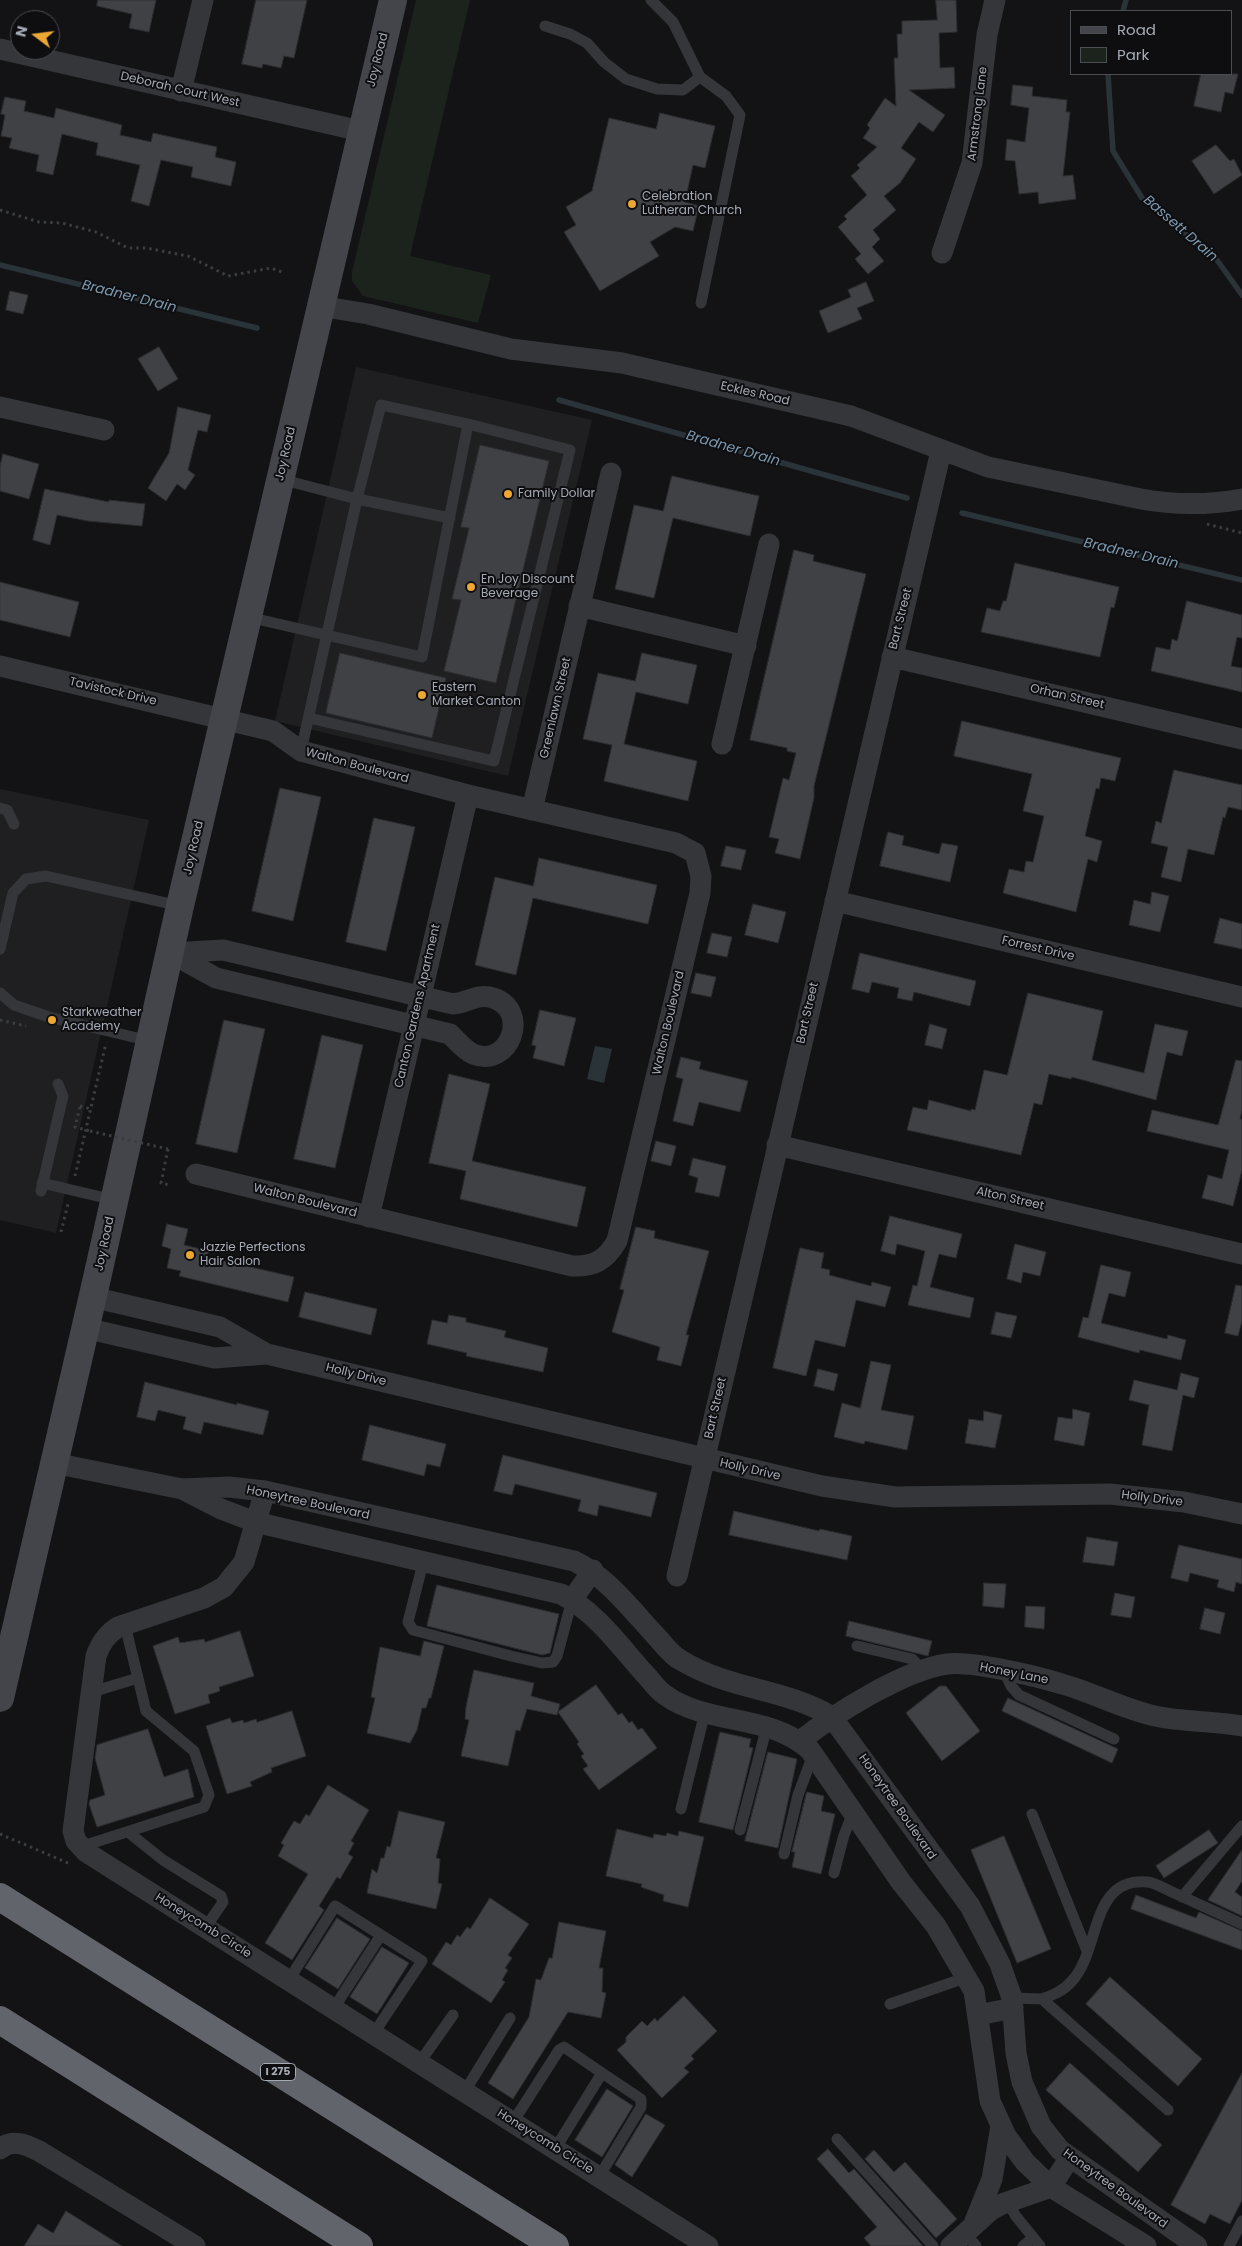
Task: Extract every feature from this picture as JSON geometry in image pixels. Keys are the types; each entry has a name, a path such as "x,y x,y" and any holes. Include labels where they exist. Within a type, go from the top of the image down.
{"highway":[{"name":"I 275","path":"0,1898 555,2246"},
{"path":"0,2020 359,2246"}],"street":[{"path":"181,91 203,0"},
{"name":"Joy Road","path":"0,1698 180,906 225,719 360,131 393,0"},
{"name":"Armstrong Lane","path":"942,253 972,163 988,35 995,0"},
{"name":"Deborah Court West","path":"0,49 360,131"},
{"name":"Eckles Road","path":"320,306 368,314 511,350 622,363 851,416 988,467 1141,500 1166,503 1221,503 1242,499"},
{"path":"0,408 104,430"},
{"name":"Bart Street","path":"677,1576 941,451"},
{"name":"Greenlawn Street","path":"532,810 611,472"},
{"path":"722,744 769,544"},
{"path":"579,606 746,646"},
{"name":"Orhan Street","path":"892,656 1242,739"},
{"name":"Tavistock Drive","path":"0,666 225,719"},
{"name":"Walton Boulevard","path":"196,1174 572,1266 582,1267 598,1263 612,1251 617,1241 700,893 700,865 695,853 676,843 468,795 301,751 273,731 225,719"},
{"name":"Canton Gardens Apartment","path":"369,1217 468,795"},
{"name":"Forrest Drive","path":"835,901 1242,996"},
{"path":"223,950 453,1004 461,1004 479,996 492,997 501,1001 510,1011 514,1023 514,1034 502,1050 491,1056 481,1056 467,1050 450,1034 216,978 171,952 223,950"},
{"path":"300,998 306,970"},
{"name":"Alton Street","path":"777,1145 1242,1254"},
{"name":"Holly Drive","path":"92,1297 220,1327 267,1354 704,1460 822,1486 895,1497 1110,1494 1184,1502 1242,1514"},
{"name":"Holly Drive","path":"85,1328 214,1358 267,1354"},
{"name":"Honeytree Boulevard","path":"54,1463 182,1489 229,1487 266,1491 433,1531 574,1561 593,1570 677,1658 714,1678 812,1705 831,1716 970,1906 1000,1964 1013,2003 1016,2053 1022,2082 1041,2126 1060,2150 1196,2246"},
{"name":"Honeytree Boulevard","path":"182,1489 221,1509 254,1522 561,1594 590,1613 664,1694 685,1707 766,1726 790,1734 807,1748 900,1882 936,1926 965,1974 974,1991 990,2101 1001,2126 1025,2162 1051,2187 1146,2246"},
{"path":"80,1847 72,1831 96,1656 101,1643 108,1634 125,1625 204,1598 224,1587 244,1562 254,1522 266,1491"},
{"path":"423,1563 433,1531"},
{"path":"572,1600 593,1570"},
{"name":"Honey Lane","path":"807,1748 831,1716 922,1669 947,1664 962,1664 1004,1671 1060,1683 1156,1716 1242,1726"},
{"path":"706,1712 714,1678"},
{"name":"Honeycomb Circle","path":"80,1847 708,2246"},
{"path":"978,2015 1013,2003"},
{"path":"966,2239 992,2178 1001,2126"},
{"path":"0,2149 4,2145 26,2144 195,2246"},
{"path":"966,2239 991,2210 1051,2187 1070,2157"}],"lane":[{"path":"651,0 673,22 700,77 726,96 740,115 700,302"},
{"path":"545,26 570,34 587,43 604,62 626,79 657,89 683,90 700,77"},
{"path":"301,751 357,499 381,405 468,424 570,450 494,761 309,718"},
{"path":"248,617 422,657 468,424"},
{"path":"280,479 357,499 450,518"},
{"path":"0,808 7,810 14,824"},
{"path":"0,949 13,893 26,879 46,876 180,906"},
{"path":"0,992 14,1005 49,1017 150,1041"},
{"path":"58,1084 63,1096 41,1187 114,1200"},
{"path":"423,1563 408,1622 413,1630 511,1656 542,1663 553,1662 557,1656 572,1600"},
{"path":"80,1847 204,1807 209,1795 194,1751 146,1711 125,1625"},
{"path":"857,1646 912,1659 922,1669"},
{"path":"1004,1671 1010,1686 1019,1696 1114,1739"},
{"path":"92,1692 138,1678"},
{"path":"682,1810 706,1712"},
{"path":"740,1830 766,1726"},
{"path":"784,1854 807,1748"},
{"path":"834,1873 844,1835 853,1813"},
{"path":"1032,1814 1087,1951"},
{"path":"1182,1897 1242,1826"},
{"path":"128,1832 163,1860 222,1896 223,1902 206,1927"},
{"path":"1013,2003 1042,1999 1058,1993 1073,1981 1087,1951 1103,1907 1113,1891 1129,1883 1149,1882 1242,1924"},
{"path":"289,1980 334,1906 381,1935 422,1961 374,2033"},
{"path":"334,2008 381,1935"},
{"path":"890,2004 956,1981 965,1974"},
{"path":"1042,1999 1168,2110"},
{"path":"420,2062 453,2015"},
{"path":"465,2091 510,2018"},
{"path":"513,2122 559,2050 564,2047 641,2099 641,2107 599,2176"},
{"path":"555,2149 602,2073"},
{"path":"838,2139 933,2246"},
{"path":"1008,2202 1015,2215 1036,2242 1023,2246"},
{"path":"1229,2246 1242,2221"}],"path":[{"path":"0,210 39,222 62,223 96,232 128,248 146,248 188,256 228,276 271,268 282,272"},
{"path":"61,1232 107,1040"},
{"path":"75,1105 91,1110"},
{"path":"80,1106 75,1127 168,1149 161,1183 169,1185"}],"shaded area":[{"path":"356,367 592,420 508,776 275,721"},
{"name":"Starkweather Academy","path":"0,789 149,820 56,1233 0,1220"},
{"path":"595,1046 612,1049 604,1083 587,1079"}],"green space":[{"path":"416,0 470,0 410,256 491,275 478,323 363,296 352,281 352,272"}],"building":[{"path":"98,0 156,0 149,32 129,28 132,14 97,6"},
{"path":"256,0 307,0 294,58 284,56 281,68 263,64 262,68 242,64"},
{"path":"936,0 956,0 957,32 939,33 940,68 954,67 955,88 909,90 945,115 933,132 919,122 901,148 916,159 900,183 884,196 896,210 873,230 880,239 872,247 884,261 868,274 855,259 861,254 838,227 847,219 844,216 867,195 851,176 860,168 857,165 877,147 863,138 870,128 867,125 885,98 896,106 894,58 898,58 897,34 902,34 902,21 937,20"},
{"path":"1238,74 1233,94 1225,92 1221,112 1194,106 1201,75"},
{"path":"1013,85 1033,87 1032,96 1067,100 1066,112 1070,112 1063,176 1073,175 1076,199 1039,204 1038,192 1019,194 1015,161 1005,160 1007,139 1025,142 1029,108 1011,105"},
{"path":"5,97 26,101 24,111 54,118 56,108 122,125 120,135 151,142 153,133 217,147 215,157 236,162 231,186 191,177 193,167 161,160 149,206 131,201 140,165 96,155 98,143 62,134 53,175 36,171 39,155 9,148 12,138 1,136 5,115 1,114"},
{"name":"Celebration Lutheran Church","path":"660,113 715,126 705,168 693,165 685,202 699,206 693,231 675,227 650,242 659,256 600,291 564,232 576,225 566,207 592,191 609,118 656,129"},
{"path":"1216,145 1230,161 1234,159 1242,175 1214,194 1192,161"},
{"path":"866,282 874,301 857,308 862,319 828,333 819,311 851,297 848,290"},
{"path":"10,291 28,295 23,314 6,310"},
{"path":"159,347 178,379 158,391 138,359"},
{"path":"178,407 211,415 207,432 198,430 188,470 195,475 185,490 177,484 166,501 148,488 169,453"},
{"path":"480,445 549,461 496,683 444,671 461,600 452,599 469,528 461,527"},
{"path":"3,454 39,464 29,499 0,491 0,466"},
{"path":"672,476 759,496 750,536 673,518 654,598 615,589 634,505 663,511"},
{"path":"45,489 109,502 109,500 145,504 142,526 88,521 57,515 50,545 33,540"},
{"path":"794,550 814,555 813,561 866,574 814,786 814,798 800,859 775,853 779,839 769,837 783,778 789,780 796,753 787,751 787,748 750,740"},
{"path":"1015,563 1119,587 1114,608 1111,607 1100,657 981,632 987,608 1000,611 1003,601 1006,601"},
{"path":"0,582 79,602 70,637 0,620"},
{"path":"1187,601 1242,615 1242,638 1237,637 1231,666 1242,668 1242,692 1151,671 1156,647 1170,650 1172,639 1177,641"},
{"path":"340,653 446,678 432,738 326,713"},
{"path":"642,653 697,665 688,704 636,692 624,744 697,761 688,801 604,781 612,745 583,739 598,673 635,681"},
{"path":"962,721 1121,758 1115,781 1101,778 1099,789 1096,788 1085,836 1102,841 1097,862 1088,859 1076,912 1003,893 1009,869 1024,872 1026,861 1033,862 1044,816 1023,811 1032,774 954,756"},
{"path":"1174,770 1242,785 1242,810 1228,807 1225,818 1223,817 1214,855 1188,849 1181,882 1161,877 1168,847 1151,843 1156,821 1161,823"},
{"path":"280,788 321,797 293,921 252,911"},
{"path":"374,818 415,827 386,951 346,942"},
{"path":"888,832 904,836 902,845 939,854 942,843 958,846 950,882 880,866"},
{"path":"726,846 746,850 741,870 721,866"},
{"path":"539,858 657,885 648,924 533,898 516,975 475,965 495,877 533,886"},
{"path":"1152,892 1169,896 1160,932 1129,925 1134,900 1150,904"},
{"path":"753,904 786,912 778,943 745,935"},
{"path":"1220,918 1242,924 1242,949 1214,943"},
{"path":"712,933 732,937 727,957 707,953"},
{"path":"860,953 976,981 970,1006 914,992 912,1001 897,998 899,988 872,982 869,993 852,989"},
{"path":"696,973 716,977 711,997 691,993"},
{"path":"1028,993 1103,1011 1092,1060 1144,1073 1155,1024 1188,1031 1182,1056 1167,1052 1156,1100 1072,1077 1071,1079 1049,1074 1042,1105 1034,1103 1021,1155 907,1130 913,1107 927,1110 929,1100 971,1111 971,1109 975,1110 984,1070 1007,1075"},
{"path":"540,1010 576,1018 564,1066 533,1058 536,1046 532,1045"},
{"path":"224,1020 265,1029 237,1153 196,1144"},
{"path":"930,1024 947,1029 942,1049 925,1045"},
{"path":"322,1035 363,1045 335,1168 294,1159"},
{"path":"681,1057 701,1062 699,1069 748,1081 740,1112 699,1102 693,1126 673,1121 683,1079 676,1077"},
{"path":"1236,1060 1242,1061 1242,1110 1240,1119 1242,1119 1242,1170 1233,1206 1202,1198 1208,1175 1222,1179 1229,1150 1147,1131 1152,1110 1218,1125"},
{"path":"449,1074 490,1084 472,1161 586,1187 577,1227 460,1199 466,1171 429,1163"},
{"path":"656,1141 676,1146 671,1166 651,1161"},
{"path":"693,1158 726,1166 719,1197 695,1192 698,1178 689,1175"},
{"path":"890,1216 962,1234 956,1258 939,1254 930,1287 974,1298 970,1318 908,1305 913,1285 917,1286 925,1251 897,1244 895,1255 881,1251"},
{"path":"167,1224 188,1229 184,1245 209,1251 207,1257 294,1277 288,1302 179,1276 181,1271 167,1268 171,1249 162,1246"},
{"path":"636,1227 655,1231 654,1238 709,1251 686,1335 689,1335 681,1366 657,1360 660,1347 612,1332 624,1290 620,1289"},
{"path":"1015,1244 1046,1252 1040,1276 1023,1272 1021,1283 1007,1279"},
{"path":"800,1248 824,1253 821,1268 830,1270 829,1275 871,1286 872,1282 891,1287 885,1307 856,1300 845,1347 815,1340 806,1376 773,1368"},
{"path":"1101,1265 1131,1272 1125,1297 1109,1293 1101,1323 1167,1339 1168,1335 1186,1340 1181,1360 1140,1350 1139,1353 1078,1337 1083,1317 1088,1318"},
{"path":"1236,1285 1242,1286 1242,1321 1238,1336 1225,1333"},
{"path":"305,1292 377,1309 371,1335 299,1317"},
{"path":"996,1312 1017,1316 1011,1338 991,1334"},
{"path":"449,1315 466,1318 466,1322 506,1331 504,1337 548,1348 543,1372 466,1356 467,1353 427,1344 432,1320 447,1323"},
{"path":"871,1361 891,1365 881,1410 914,1416 907,1450 865,1441 864,1444 834,1437 842,1403 860,1408"},
{"path":"818,1369 838,1374 834,1391 814,1386"},
{"path":"1181,1373 1199,1378 1194,1398 1183,1395 1172,1451 1142,1445 1149,1405 1129,1400 1134,1380 1177,1390"},
{"path":"145,1382 269,1411 263,1435 204,1422 201,1434 183,1429 186,1417 158,1410 155,1421 137,1417"},
{"path":"1073,1409 1090,1413 1084,1446 1054,1440 1058,1417 1072,1419"},
{"path":"984,1411 1002,1415 995,1448 965,1443 969,1419 983,1421"},
{"path":"370,1425 446,1444 440,1467 427,1464 424,1476 362,1460"},
{"path":"503,1455 657,1493 651,1517 599,1505 597,1516 578,1511 581,1500 515,1484 512,1495 494,1491"},
{"path":"734,1511 819,1531 820,1529 852,1536 847,1560 729,1535"},
{"path":"1087,1537 1118,1542 1114,1566 1083,1562"},
{"path":"1179,1545 1242,1559 1242,1584 1236,1582 1234,1592 1217,1587 1219,1580 1190,1573 1188,1582 1171,1578"},
{"path":"984,1583 1006,1584 1004,1608 983,1606"},
{"path":"437,1585 559,1614 550,1653 542,1655 427,1626"},
{"path":"1115,1593 1135,1597 1131,1618 1111,1615"},
{"path":"1026,1606 1045,1607 1044,1629 1025,1627"},
{"path":"1205,1608 1225,1613 1220,1634 1200,1629"},
{"path":"849,1621 932,1641 928,1656 846,1636"},
{"path":"240,1631 254,1676 219,1687 220,1691 208,1695 210,1703 175,1714 153,1646 178,1637 180,1643 204,1639 205,1642"},
{"path":"424,1641 444,1646 431,1698 429,1698 426,1708 422,1708 417,1730 410,1743 367,1733 375,1698 371,1697 380,1647 420,1656"},
{"path":"474,1670 534,1683 531,1696 560,1704 557,1715 527,1709 520,1731 516,1730 508,1766 461,1756 469,1720 465,1719 466,1707"},
{"path":"596,1685 618,1715 622,1713 629,1723 632,1721 638,1730 642,1728 657,1748 599,1790 583,1769 588,1766 581,1756 584,1754 577,1744 579,1742 558,1712"},
{"path":"940,1686 946,1686 980,1731 942,1761 906,1713"},
{"path":"1008,1698 1118,1749 1112,1763 1002,1711"},
{"path":"292,1711 306,1756 271,1768 272,1772 250,1782 252,1786 227,1794 206,1726 230,1718 232,1723 243,1720 244,1723 256,1719 257,1722"},
{"path":"148,1729 164,1777 188,1769 194,1797 97,1827 89,1804 90,1800 105,1795 95,1758 97,1745"},
{"path":"720,1732 751,1739 749,1747 753,1748 733,1830 699,1822"},
{"path":"768,1752 797,1759 778,1848 745,1841"},
{"path":"328,1785 369,1810 351,1841 354,1843 348,1854 353,1857 340,1879 337,1877 319,1906 324,1910 292,1960 265,1943 308,1874 278,1856 284,1845 281,1843 294,1821 300,1824 306,1814 309,1816"},
{"path":"807,1792 824,1796 821,1811 835,1814 821,1874 792,1867 795,1852 792,1852"},
{"path":"399,1811 445,1822 436,1858 440,1859 438,1883 442,1884 436,1909 367,1893 372,1869 377,1873 387,1846 390,1847"},
{"path":"617,1829 653,1838 654,1834 666,1836 667,1833 678,1836 679,1831 704,1837 688,1907 663,1901 664,1895 641,1887 642,1884 606,1876"},
{"path":"1209,1830 1218,1843 1164,1878 1156,1866"},
{"path":"1004,1836 1051,1949 1017,1963 971,1850"},
{"path":"1242,1850 1242,1881 1235,1892 1242,1897 1242,1916 1208,1900"},
{"path":"1136,1895 1196,1918 1199,1912 1242,1931 1242,1950 1131,1909"},
{"path":"490,1898 529,1924 508,1955 512,1958 505,1968 508,1970 502,1980 505,1982 491,2003 432,1964 446,1942 451,1945 457,1935 460,1937 467,1927 470,1929"},
{"path":"337,1918 370,1939 338,1989 305,1968"},
{"path":"559,1922 606,1931 599,1968 603,1968 602,1992 606,1993 601,2018 568,2012 513,2099 488,2083 529,2017 536,1979 541,1980 549,1958 552,1958"},
{"path":"382,1947 409,1963 377,2014 350,1997"},
{"path":"1110,1977 1202,2059 1178,2086 1086,2004"},
{"path":"684,1996 717,2031 691,2056 694,2059 684,2068 689,2072 662,2098 617,2050 626,2042 626,2037 642,2021 647,2026 655,2018 657,2021"},
{"path":"1070,2063 1162,2145 1138,2172 1046,2090"},
{"path":"1242,2073 1242,2200 1230,2224 1210,2214 1205,2224 1171,2205"},
{"path":"607,2089 633,2106 602,2157 575,2140"},
{"path":"646,2114 665,2125 632,2177 615,2165"},
{"path":"828,2149 849,2173 854,2169 923,2246 871,2246 864,2238 877,2227 817,2159"},
{"path":"874,2150 894,2172 905,2162 957,2219 936,2238 865,2159"},
{"path":"66,2211 122,2246 24,2246 38,2224 53,2233"}],"waterway":[{"name":"Bassett Drain","path":"1123,10 1126,0"},
{"name":"Bassett Drain","path":"1108,75 1113,151 1142,198 1217,260 1242,295"},
{"name":"Bradner Drain","path":"0,265 257,328"},
{"name":"Bradner Drain","path":"559,400 907,498"},
{"name":"Bradner Drain","path":"962,513 1242,580"}],"place":[{"name":"Celebration Lutheran Church","path":"632,204"},
{"name":"Family Dollar","path":"508,494"},
{"name":"En Joy Discount Beverage","path":"471,587"},
{"name":"Eastern Market Canton","path":"422,695"},
{"name":"Starkweather Academy","path":"52,1020"},
{"name":"Jazzie Perfections Hair Salon","path":"190,1255"}]}
